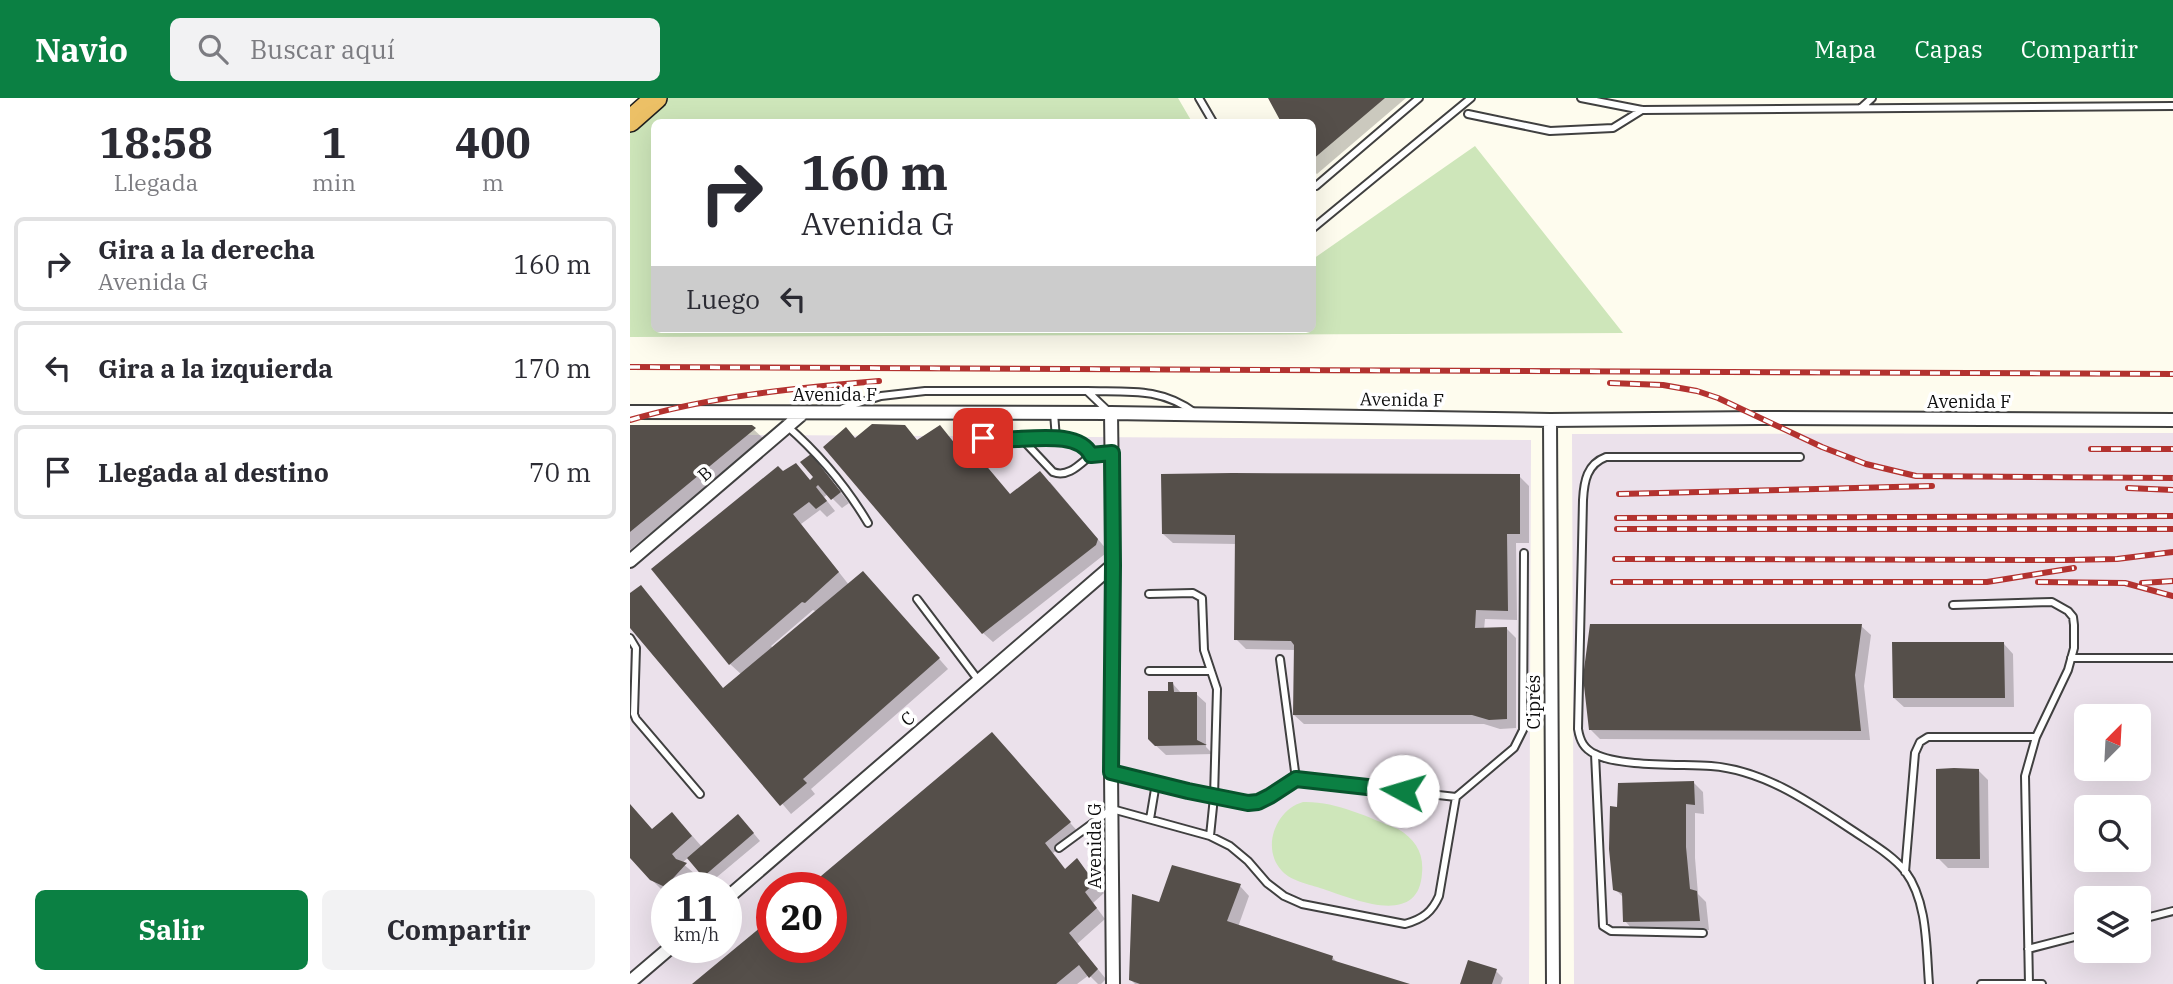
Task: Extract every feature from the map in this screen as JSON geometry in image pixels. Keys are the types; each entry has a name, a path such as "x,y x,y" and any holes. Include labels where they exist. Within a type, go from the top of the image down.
{"highway":[{"path":"630,121 656,98"}],"street":[{"name":"Avenida F","path":"630,412 1111,413 1550,420 2173,420"},
{"name":"B","path":"630,561 803,413"},
{"name":"Avenida G","path":"1111,413 1113,984"},
{"name":"Ciprés","path":"1550,420 1553,984"},
{"name":"C","path":"742,885 1113,565"},
{"path":"630,982 652,963"}],"lane":[{"path":"1199,98 1211,119"},
{"path":"1316,186 1419,98"},
{"path":"1316,226 1471,98"},
{"path":"1581,98 1642,110 2173,106"},
{"path":"1861,108 1872,98"},
{"path":"1468,114 1550,131 1613,128 1642,110"},
{"path":"828,413 881,396 925,391 1087,391 1150,393 1168,397 1197,415"},
{"path":"1087,391 1111,413"},
{"path":"975,413 983,438 1071,439 1081,443 1091,455"},
{"path":"1055,413 1056,439"},
{"path":"788,426 812,447 868,523"},
{"path":"1022,439 1059,475 1067,474 1091,455 1112,453"},
{"path":"1800,457 1606,457 1591,466 1583,500 1578,729 1580,739 1586,748 1595,754 1624,761 1728,768 1760,778 1831,816 1889,856 1905,872 1922,909 1929,984"},
{"path":"1059,848 1112,809 1210,836 1230,846 1248,861 1267,883 1284,896 1302,904 1405,924 1418,921 1435,907 1439,896 1456,797 1514,748 1523,730 1524,553"},
{"path":"1149,594 1193,593 1202,598 1202,642 1217,689 1214,797 1210,836"},
{"path":"917,600 979,681"},
{"path":"1952,605 2052,602 2073,617 2075,635 2071,658 2057,695 2036,737 2025,776 2029,983"},
{"path":"630,638 636,648 636,719 700,794"},
{"path":"2071,658 2173,658"},
{"path":"1280,659 1296,779"},
{"path":"1149,671 1211,671"},
{"path":"1905,872 1915,753 1920,742 1928,737 2036,737"},
{"path":"1595,754 1603,926 1611,931 1703,933"},
{"path":"1111,772 1235,802 1258,802 1296,779 1456,797"},
{"path":"1150,819 1156,783"},
{"path":"2151,917 2173,911"},
{"path":"2028,950 2074,937"},
{"path":"1981,984 2042,984"}],"shaded area":[{"path":"2173,433 2173,984 1574,984 1572,434"},
{"path":"630,434 1531,440 1529,984 630,984"}],"green space":[{"path":"668,98 1178,98 1190,119 651,119 651,333 1316,333 1316,257 1475,146 1623,333 630,337 630,132"},
{"path":"1303,802 1327,804 1351,811 1398,829 1409,837 1420,853 1422,866 1418,890 1410,900 1398,905 1369,903 1297,881 1286,875 1272,852 1274,831 1285,813"}],"building":[{"path":"1268,98 1385,98 1316,157 1316,119 1279,119"},
{"path":"872,424 905,425 917,440 940,425 960,450 968,444 1010,494 1040,471 1098,539 1096,545 982,634 823,447 846,427 855,438"},
{"path":"630,425 752,425 756,428 630,532"},
{"path":"811,454 841,492 831,500 818,485 816,487 827,501 816,509 809,502 793,514 839,572 729,665 651,569 778,466 783,471 796,463 810,480 813,477 800,462"},
{"path":"1161,474 1520,474 1520,534 1507,534 1508,611 1476,610 1475,628 1507,627 1507,719 1489,720 1472,715 1293,715 1294,645 1291,641 1234,640 1235,535 1162,534"},
{"path":"863,571 940,658 803,779 807,783 780,806 630,628 630,593 641,585 723,688"},
{"path":"1590,624 1862,624 1855,675 1861,731 1589,730 1583,677"},
{"path":"1892,642 2004,642 2005,698 1893,698"},
{"path":"1168,682 1173,682 1174,692 1197,692 1197,740 1207,745 1155,746 1148,739 1148,691 1168,691"},
{"path":"992,732 1071,822 1045,843 1065,869 1077,858 1095,883 1085,892 1097,908 1069,933 1098,969 1089,978 1079,965 1056,984 692,984 717,963 742,963 742,943 756,931 756,963 847,963 847,872 826,872"},
{"path":"1936,769 1979,769 1980,859 1936,859"},
{"path":"1694,781 1695,805 1686,804 1686,847 1690,889 1697,891 1700,921 1623,922 1622,893 1613,890 1609,849 1610,806 1617,807 1618,783"},
{"path":"630,804 652,829 672,812 692,836 672,854 676,859 687,863 679,872 651,872 651,880 630,858"},
{"path":"738,814 754,833 709,872 699,872 687,858"},
{"path":"1172,865 1241,884 1227,921 1333,956 1332,960 1410,984 1140,984 1129,980 1132,894 1159,902"},
{"path":"1468,960 1497,969 1492,984 1460,984"}],"railway":[{"path":"630,367 2173,374"},
{"path":"630,420 722,399 879,381"},
{"path":"1610,383 1663,385 1697,391 1718,398 1822,447 1866,464 1916,476 2173,478"},
{"path":"2091,449 2173,449"},
{"path":"1619,494 1932,486"},
{"path":"2128,488 2173,490"},
{"path":"1617,518 2173,516"},
{"path":"1617,529 2173,529"},
{"path":"1615,559 2066,560 2117,559 2173,552"},
{"path":"1613,582 1987,582 2074,568"},
{"path":"2142,583 2173,581"},
{"path":"2038,582 2125,583 2173,596"}],"route":[{"path":"983,438 1071,439 1081,443 1091,455 1112,453 1111,772 1248,803 1270,796 1296,779 1403,791"}]}
